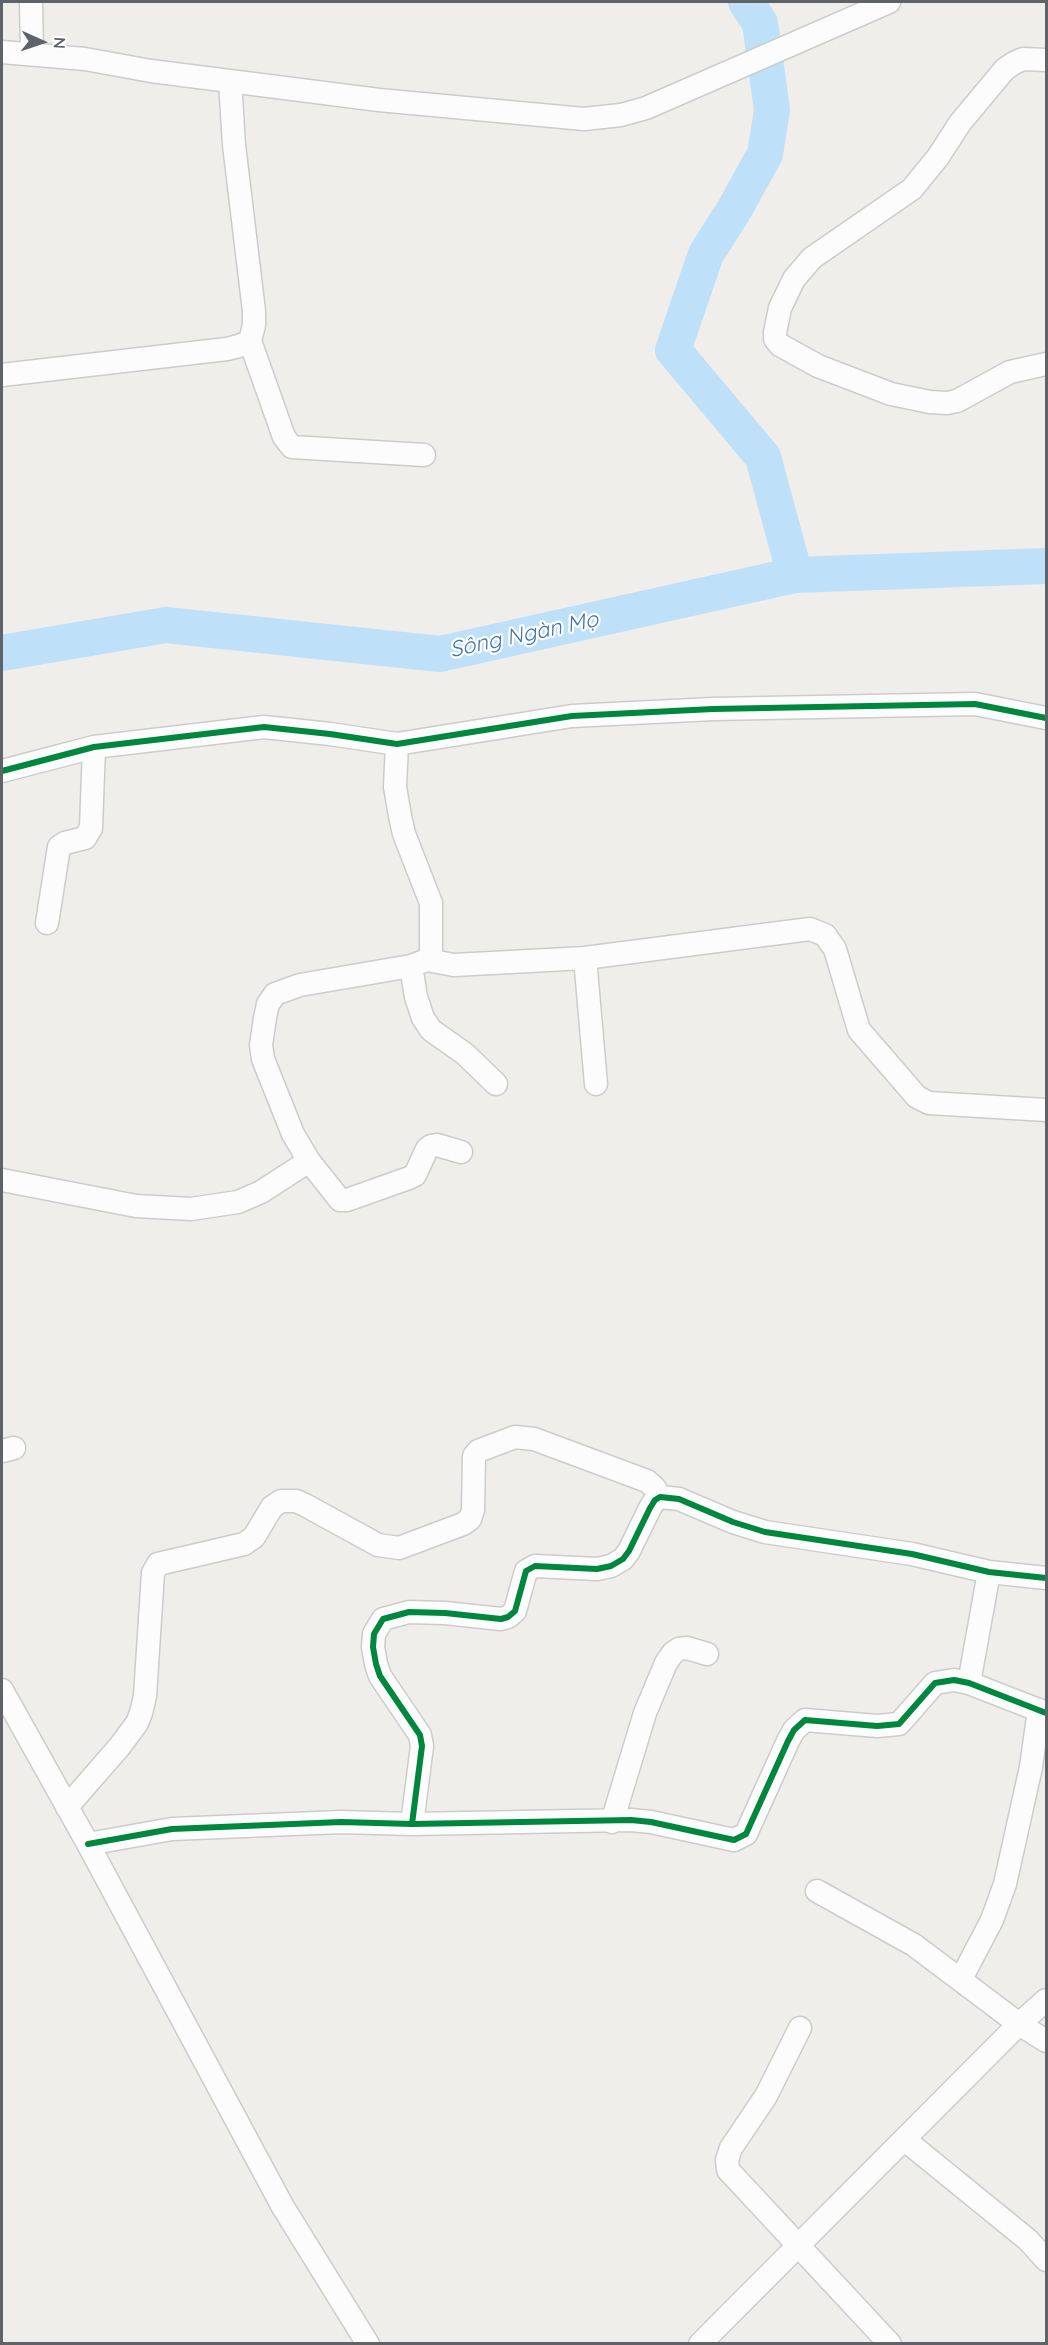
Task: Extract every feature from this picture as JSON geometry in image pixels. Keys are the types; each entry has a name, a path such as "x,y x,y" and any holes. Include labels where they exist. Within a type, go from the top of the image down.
{"street":[{"path":"31,2 32,53"},
{"path":"2,52 85,59 151,71 379,100 584,119 621,115 646,108 889,2"},
{"path":"1047,60 1023,59 1005,69 960,123 938,157 912,189 812,258 794,279 780,308 775,339 780,345 818,366 891,394 930,402 957,401 1010,372 1047,364"},
{"path":"230,81 234,145 254,311 254,325 250,341 284,437 292,447 424,455"},
{"path":"2,375 227,349 250,341"},
{"path":"2,771 94,747 264,727 397,744 572,716 713,710 975,705 1047,718"},
{"path":"397,744 395,788 400,816 404,834 431,903 432,946 419,963 416,997 423,1018 431,1030 465,1054 495,1084"},
{"path":"47,923 57,852 65,843 85,838 91,828 94,747"},
{"path":"461,1152 431,1146 427,1149 415,1175 410,1178 347,1200 340,1200 309,1161 293,1134 263,1059 261,1045 268,1005 275,994 300,985 419,963 454,965 585,958 802,928 819,931 831,941 836,949 859,1030 917,1097 929,1102 1047,1110"},
{"path":"585,958 596,1084"},
{"path":"2,1180 136,1206 191,1209 238,1202 261,1192 309,1161"},
{"path":"67,1807 120,1746 137,1723 141,1713 145,1696 153,1573 158,1564 244,1544 254,1537 272,1507 281,1501 296,1501 378,1545 399,1548 463,1524 470,1519 473,1510 474,1456 478,1451 515,1437 534,1439 647,1481 660,1497"},
{"path":"412,1824 422,1746 420,1735 380,1676 376,1664 373,1647 374,1635 383,1619 409,1612 445,1612 501,1619 508,1617 515,1611 526,1571 535,1566 597,1569 611,1566 623,1559 650,1508 660,1497 679,1499 741,1525 765,1532 912,1554 989,1572 1047,1578"},
{"path":"969,1683 989,1572"},
{"path":"612,1822 645,1713 666,1663 679,1649 687,1648 707,1654"},
{"path":"88,1844 133,1834 210,1826 341,1822 412,1824 651,1822 735,1840 746,1834 794,1730 805,1720 891,1726 899,1724 935,1683 954,1680 969,1683 1043,1712 1005,1884 992,1920 961,1978"},
{"path":"2,1690 88,1844 283,2207 368,2343"},
{"path":"817,1891 914,1945 1020,2024 1047,2041"},
{"path":"700,2343 1020,2024 1047,2000"},
{"path":"800,2028 765,2096 731,2148 727,2165 730,2175 890,2343"},
{"path":"905,2140 1028,2240 1047,2260"}],"waterway":[{"path":"746,2 760,23 772,110 765,154 706,254 673,350 763,457 795,575"},
{"name":"Sông Ngàn Mọ","path":"2,653 166,625 440,654 795,575 1046,566"}],"cycle path":[{"path":"2,771 94,747 264,727 397,744 572,716 713,709 975,704 1046,718"},
{"path":"412,1824 422,1746 420,1735 380,1676 376,1664 373,1647 374,1634 383,1619 409,1612 501,1619 508,1617 515,1611 526,1571 535,1566 597,1569 611,1566 623,1559 650,1508 660,1497 679,1499 733,1522 765,1532 912,1554 989,1572 1046,1578"},
{"path":"88,1844 172,1829 341,1822 412,1824 631,1820 651,1822 734,1840 746,1834 788,1741 794,1730 805,1720 877,1726 899,1724 935,1683 954,1680 969,1683 1046,1713"}]}
